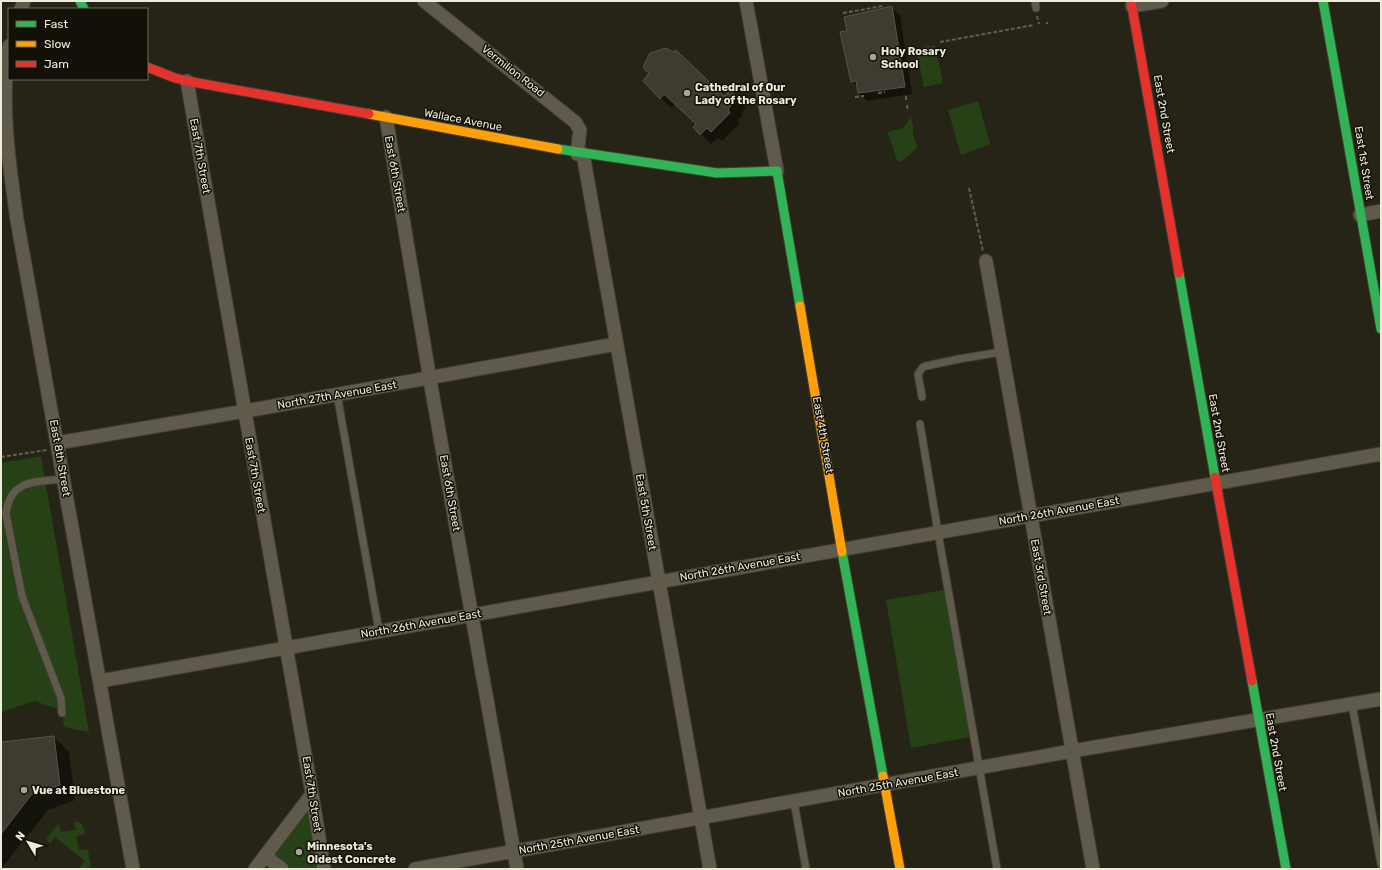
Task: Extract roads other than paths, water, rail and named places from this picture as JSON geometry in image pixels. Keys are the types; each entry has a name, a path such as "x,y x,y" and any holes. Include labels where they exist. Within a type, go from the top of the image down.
{"main road":[{"name":"East 1st Street","path":"1323,1 1381,329"},
{"name":"East 2nd Street","path":"1132,4 1258,720 1286,869"},
{"name":"Wallace Avenue","path":"148,67 187,81 580,154 718,173 737,174 777,171"},
{"name":"East 4th Street","path":"777,171 842,549 900,869"}],"street":[{"name":"Vermilion Road","path":"424,1 576,122 580,130 580,154"},
{"name":"East 4th Street","path":"746,1 777,171"},
{"path":"1132,4 1162,1"},
{"name":"East 8th Street","path":"8,53 4,102 8,160 17,220 133,869"},
{"name":"East 7th Street","path":"187,81 324,869"},
{"name":"East 6th Street","path":"386,117 430,377 517,869"},
{"name":"East 5th Street","path":"580,154 616,344 710,869"},
{"path":"1360,215 1381,211"},
{"name":"East 3rd Street","path":"986,262 1093,869"},
{"name":"North 27th Avenue East","path":"58,446 616,344"},
{"name":"North 26th Avenue East","path":"100,681 1381,454"},
{"name":"North 25th Avenue East","path":"415,869 979,769 1072,751 1381,699"},
{"path":"255,869 312,794"},
{"path":"265,856 282,869"}],"lane":[{"path":"922,397 918,374 923,367 959,358 1001,352"},
{"path":"337,394 380,631"},
{"path":"920,424 997,869"},
{"path":"62,713 61,698 22,596 6,514 7,504 13,492 20,486 63,479"},
{"path":"1352,704 1381,864"},
{"path":"794,802 806,869"}],"place":[{"name":"Holy Rosary School","path":"873,57"},
{"name":"Cathedral of Our Lady of the Rosary","path":"687,93"},
{"name":"Vue at Bluestone","path":"24,790"},
{"name":"Minnesota's Oldest Concrete","path":"299,852"}]}
